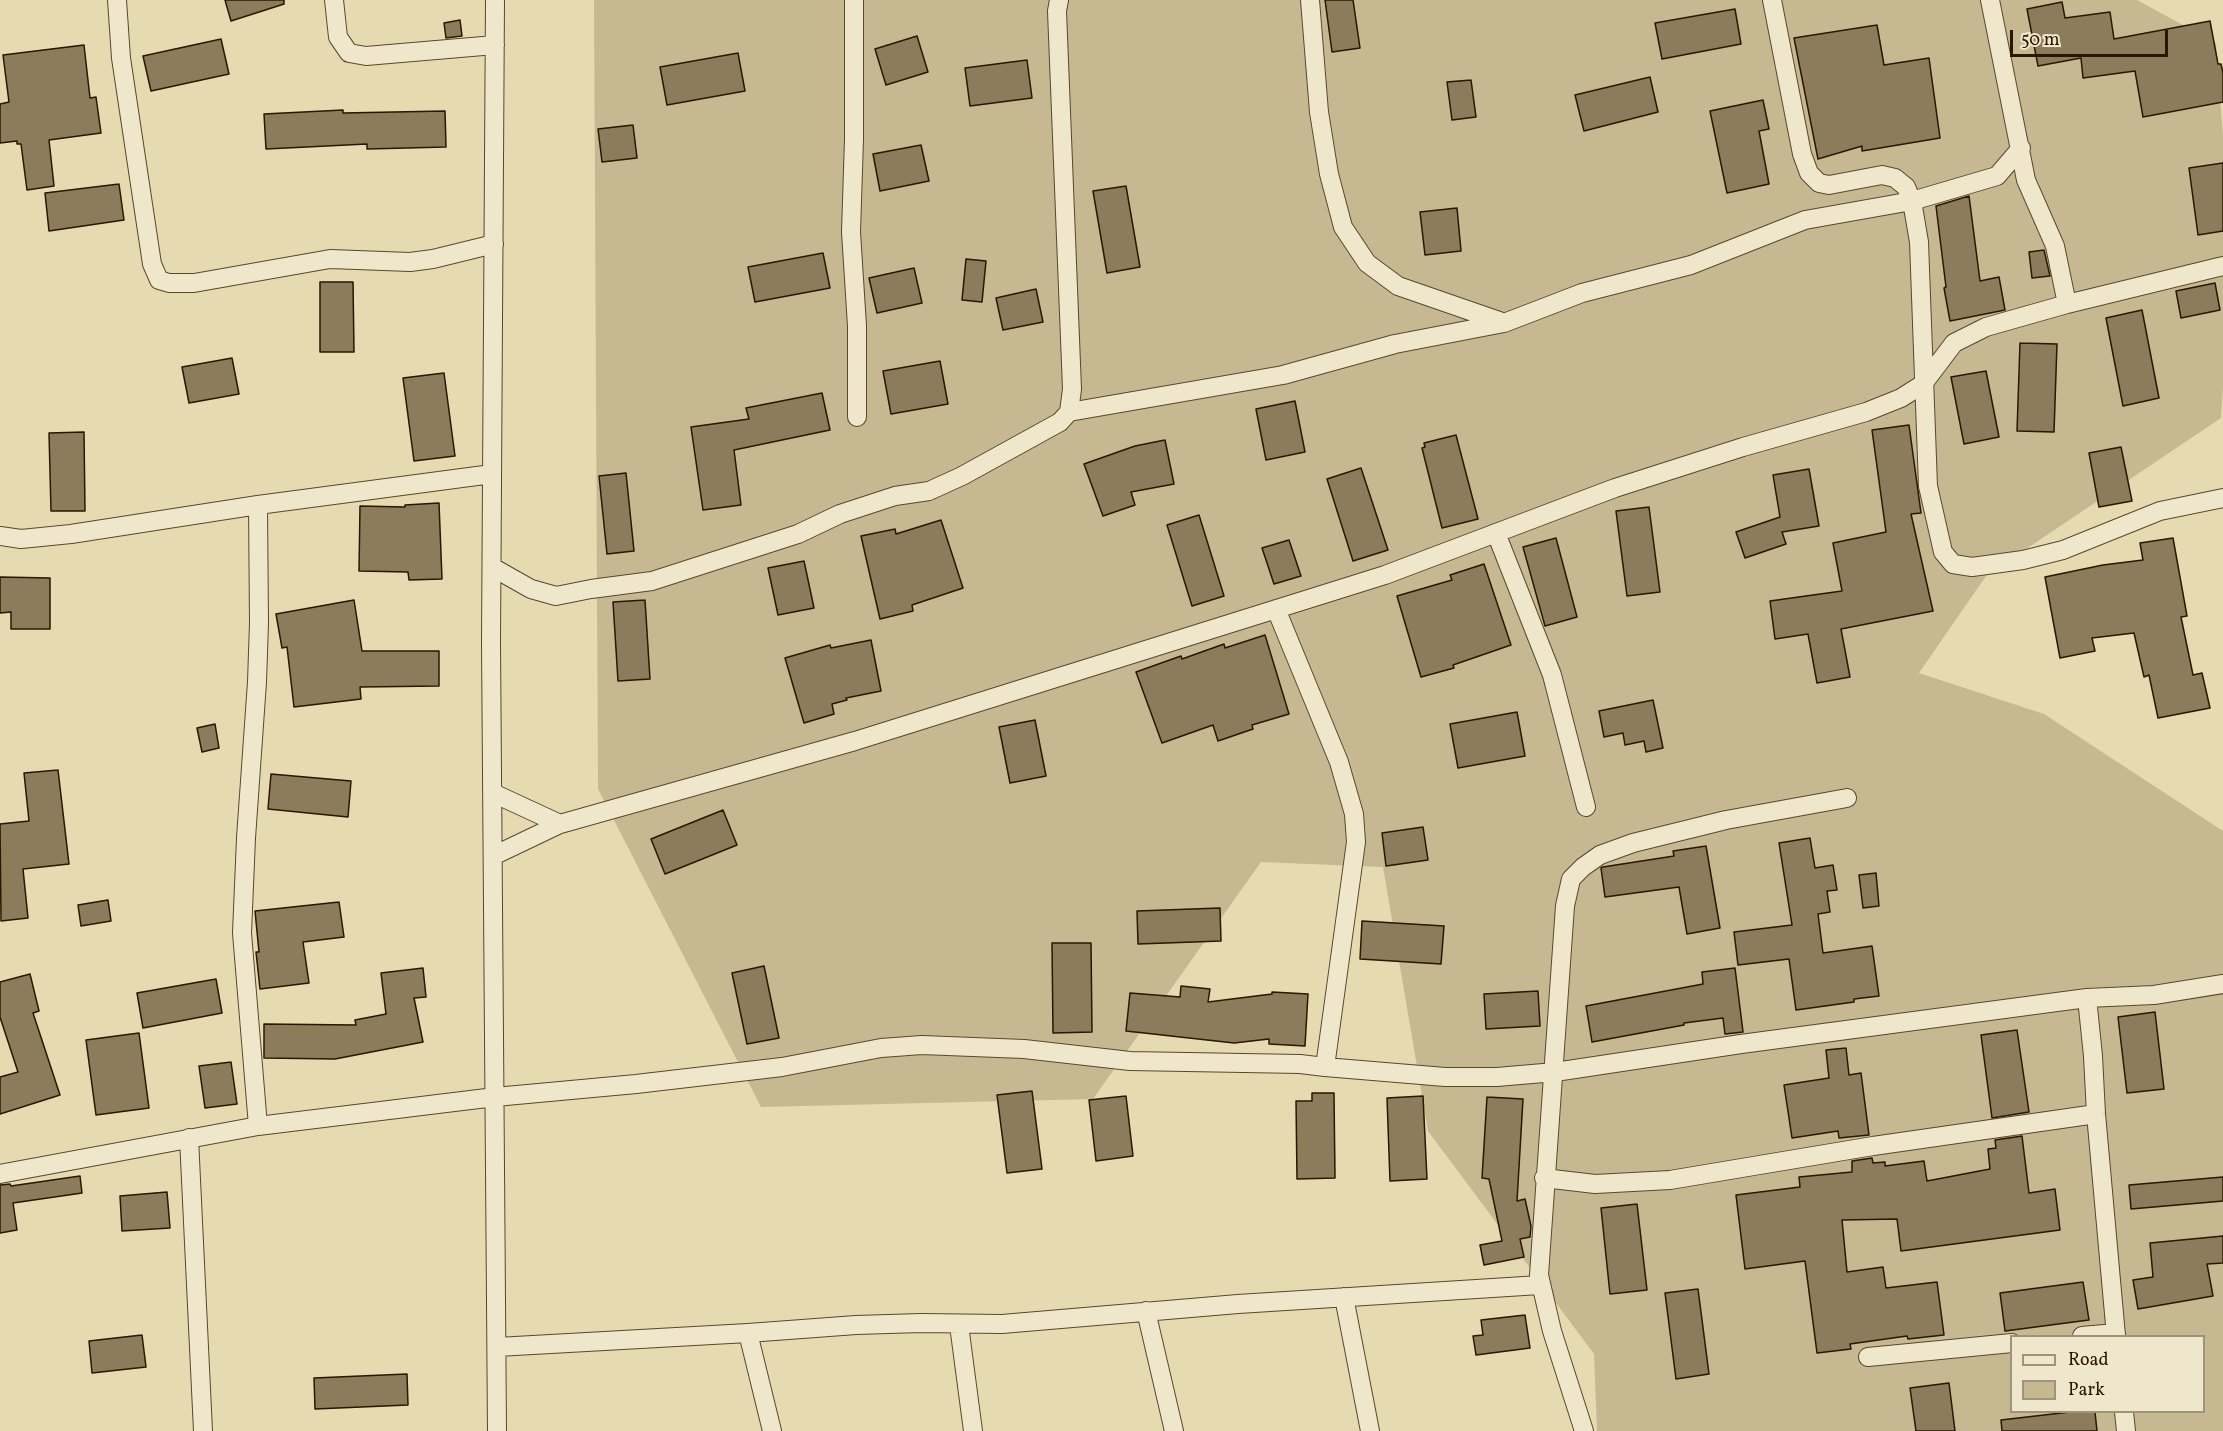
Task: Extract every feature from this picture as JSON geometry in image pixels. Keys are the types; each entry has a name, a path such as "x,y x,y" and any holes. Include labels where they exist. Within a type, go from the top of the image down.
{"street":[{"path":"117,0 122,70 152,264 159,280 169,283 194,283 330,259 410,262 434,259 494,244"},
{"path":"334,0 338,37 349,53 366,56 495,45"},
{"path":"495,0 492,567 497,1431"},
{"path":"854,0 851,232 857,326 856,417"},
{"path":"492,567 531,589 556,596 652,581 798,534 840,514 896,496 929,491 962,476 1060,422 1069,412 1072,389 1057,11 1059,0"},
{"path":"1310,0 1319,112 1329,174 1343,227 1367,263 1398,286 1503,323"},
{"path":"1772,0 1802,154 1809,173 1819,183 1829,185 1882,175 1895,178 1906,187 1912,201 1919,242 1928,486 1943,552 1953,564 1972,567 2023,560 2063,550 2160,511 2223,498"},
{"path":"1990,0 2026,180 2055,246 2067,304"},
{"path":"1069,412 1283,375 1395,344 1503,323 1582,293 1691,265 1805,220 1912,201 1997,176 2021,148"},
{"path":"493,856 561,824 855,741 1385,575 1616,488 1743,447 1866,412 1901,398 1923,384 1954,343 1986,327 2067,304 2223,266"},
{"path":"0,536 21,538 71,534 258,505 492,474"},
{"path":"258,505 258,670 242,933 258,1126"},
{"path":"1496,533 1552,675 1586,807"},
{"path":"1276,609 1339,762 1354,814 1356,842 1325,1067"},
{"path":"493,793 561,824"},
{"path":"1584,1431 1557,1349 1539,1275 1565,906 1571,879 1600,855 1634,843 1726,820 1847,798"},
{"path":"0,1174 258,1126 495,1097 782,1067 882,1048 922,1045 1024,1049 1130,1061 1300,1064 1445,1077 1497,1077 1555,1072 1741,1044 2087,998 2154,995 2223,984"},
{"path":"2087,998 2116,1335"},
{"path":"1544,1179 1595,1184 1670,1180 1873,1146 2096,1114"},
{"path":"189,1138 203,1431"},
{"path":"497,1347 855,1325 1002,1324 1146,1311 1540,1285"},
{"path":"1344,1297 1370,1431"},
{"path":"1146,1311 1174,1431"},
{"path":"959,1325 973,1431"},
{"path":"748,1333 772,1431"},
{"path":"1868,1357 2010,1343"},
{"path":"2124,1413 2126,1431"}],"green space":[{"path":"594,0 2137,0 2216,43 2223,136 2221,418 1986,576 1919,673 2044,714 2223,831 2223,1431 1597,1431 1594,1354 1428,1131 1383,867 1261,862 1093,1099 761,1107 598,789"}],"building":[{"path":"225,0 284,0 284,4 231,21"},
{"path":"1325,0 1353,0 1360,48 1332,52"},
{"path":"2062,2 2065,18 2110,12 2114,39 2210,21 2218,64 2221,64 2223,73 2223,102 2143,117 2135,71 2083,78 2081,58 2038,66 2027,9"},
{"path":"1735,9 1741,44 1662,59 1655,23"},
{"path":"460,20 462,36 446,38 444,23"},
{"path":"1877,25 1884,65 1929,58 1940,138 1862,151 1862,146 1818,159 1794,38"},
{"path":"917,36 928,72 886,85 875,49"},
{"path":"221,39 229,74 151,91 143,56"},
{"path":"84,45 90,98 96,97 101,133 49,140 54,186 27,190 21,144 17,144 17,141 0,143 0,104 9,102 3,55"},
{"path":"738,53 745,91 667,105 660,67"},
{"path":"1027,60 1032,98 970,106 965,68"},
{"path":"1650,77 1658,112 1584,131 1575,95"},
{"path":"1471,80 1476,117 1452,120 1447,82"},
{"path":"1763,100 1769,129 1759,131 1769,184 1727,193 1710,111"},
{"path":"343,110 343,113 445,111 446,147 367,149 367,144 266,149 264,114"},
{"path":"633,125 637,158 602,162 598,129"},
{"path":"921,145 929,181 880,191 873,154"},
{"path":"2223,163 2223,231 2198,235 2189,168"},
{"path":"119,184 124,220 49,231 45,193"},
{"path":"1126,186 1140,267 1107,273 1093,191"},
{"path":"1969,196 1980,281 1999,277 2005,310 1950,321 1944,288 1946,287 1936,206"},
{"path":"1457,208 1461,251 1425,255 1420,212"},
{"path":"2044,250 2050,276 2032,278 2029,252"},
{"path":"823,253 830,288 755,302 748,267"},
{"path":"966,259 986,261 982,302 962,300"},
{"path":"914,268 922,303 877,313 869,278"},
{"path":"320,282 353,282 354,352 320,352"},
{"path":"2215,283 2220,310 2181,318 2176,291"},
{"path":"1036,289 1043,322 1003,330 996,298"},
{"path":"2142,310 2159,398 2123,406 2106,318"},
{"path":"2020,343 2057,344 2054,432 2017,431"},
{"path":"232,358 239,394 189,403 182,367"},
{"path":"940,361 948,404 891,414 883,371"},
{"path":"1986,371 1999,437 1964,444 1951,377"},
{"path":"444,373 455,456 414,461 403,378"},
{"path":"822,393 830,430 734,450 741,505 703,510 691,427 749,419 746,408"},
{"path":"1295,401 1305,452 1266,460 1256,409"},
{"path":"1909,425 1921,513 1911,514 1933,611 1841,629 1850,677 1817,683 1808,634 1775,639 1770,601 1842,591 1833,543 1886,532 1872,430"},
{"path":"84,432 85,511 51,511 49,433"},
{"path":"1456,435 1478,519 1442,528 1422,448 1425,447 1424,443"},
{"path":"1165,440 1174,484 1131,492 1135,505 1103,516 1084,464 1135,446"},
{"path":"2121,447 2132,501 2099,507 2089,453"},
{"path":"1361,468 1388,550 1353,561 1327,479"},
{"path":"1809,469 1819,526 1782,532 1786,544 1745,558 1736,532 1780,517 1773,475"},
{"path":"626,473 634,551 607,554 599,476"},
{"path":"439,503 442,579 409,580 408,572 359,571 360,506 405,507 405,505"},
{"path":"1649,507 1660,592 1627,596 1616,511"},
{"path":"1199,515 1224,596 1192,606 1167,525"},
{"path":"941,520 963,588 912,605 913,611 880,619 861,536 895,529 896,534"},
{"path":"1556,538 1577,617 1545,626 1523,547"},
{"path":"2173,538 2187,616 2181,617 2193,675 2202,673 2210,708 2158,718 2149,675 2144,677 2134,633 2092,638 2095,651 2060,658 2045,577 2103,565 2143,560 2140,543"},
{"path":"1289,540 1301,576 1274,584 1262,548"},
{"path":"804,561 814,608 778,615 768,568"},
{"path":"1484,564 1511,645 1453,665 1454,668 1421,677 1397,596 1452,580 1450,575"},
{"path":"0,577 50,578 50,629 11,629 11,612 0,613"},
{"path":"354,600 362,651 439,651 439,686 360,687 361,699 294,707 287,647 282,648 276,614"},
{"path":"645,600 650,679 618,681 613,602"},
{"path":"1265,635 1289,714 1252,725 1253,729 1218,741 1213,725 1162,743 1136,672 1181,656 1182,659 1224,644 1225,648"},
{"path":"871,640 881,691 846,698 847,700 832,704 834,714 804,723 785,658 830,645 831,648"},
{"path":"1653,700 1663,748 1646,752 1644,741 1625,745 1623,733 1604,737 1599,711"},
{"path":"1517,712 1525,756 1458,768 1450,724"},
{"path":"1035,720 1046,776 1010,783 999,727"},
{"path":"215,724 219,748 202,752 197,728"},
{"path":"58,770 69,864 23,869 28,918 1,921 0,824 29,821 24,773"},
{"path":"271,774 351,781 348,817 268,809"},
{"path":"723,810 737,845 665,874 651,839"},
{"path":"1423,827 1428,860 1386,866 1382,833"},
{"path":"1810,838 1815,868 1833,865 1837,890 1827,891 1830,912 1818,914 1823,953 1872,946 1879,996 1796,1010 1789,959 1738,965 1734,932 1792,925 1779,843"},
{"path":"1706,846 1720,928 1687,934 1679,887 1605,897 1601,868 1674,856 1673,851"},
{"path":"1876,873 1879,906 1863,908 1859,875"},
{"path":"108,900 111,921 81,926 78,905"},
{"path":"339,902 344,937 303,942 309,983 260,989 255,911"},
{"path":"1220,908 1221,941 1138,944 1137,911"},
{"path":"1362,921 1444,926 1441,964 1360,959"},
{"path":"1052,943 1091,943 1092,1032 1053,1033"},
{"path":"764,966 779,1038 747,1044 732,973"},
{"path":"423,968 426,997 414,998 423,1042 335,1059 264,1058 264,1024 356,1025 355,1020 386,1014 381,973"},
{"path":"1735,968 1743,1032 1725,1034 1723,1018 1684,1023 1684,1025 1592,1042 1586,1006 1703,984 1702,972"},
{"path":"30,974 39,1011 33,1013 60,1095 0,1114 0,1077 18,1072 0,1017 0,982"},
{"path":"216,979 222,1013 143,1028 137,993"},
{"path":"1181,986 1210,989 1208,1002 1272,994 1272,992 1308,994 1305,1046 1269,1044 1269,1039 1234,1043 1126,1031 1130,993 1180,997"},
{"path":"1538,991 1540,1026 1486,1029 1484,994"},
{"path":"2155,1012 2164,1089 2127,1093 2118,1017"},
{"path":"2017,1030 2029,1112 1992,1118 1981,1035"},
{"path":"139,1033 149,1108 96,1115 86,1040"},
{"path":"1846,1048 1849,1075 1861,1073 1869,1135 1839,1138 1838,1131 1792,1138 1784,1085 1829,1078 1826,1050"},
{"path":"231,1062 237,1104 205,1108 199,1066"},
{"path":"1032,1091 1042,1169 1007,1173 997,1095"},
{"path":"1312,1093 1334,1093 1335,1178 1297,1179 1296,1101 1312,1101"},
{"path":"1126,1096 1133,1156 1096,1161 1089,1100"},
{"path":"1423,1096 1427,1179 1390,1181 1387,1098"},
{"path":"1487,1097 1523,1099 1517,1201 1525,1199 1531,1226 1530,1237 1520,1239 1524,1257 1484,1265 1480,1245 1502,1241 1489,1179 1482,1178"},
{"path":"2022,1136 2029,1193 2055,1189 2060,1230 1901,1251 1897,1219 1842,1220 1847,1272 1883,1267 1886,1288 1937,1282 1944,1335 1908,1339 1907,1336 1850,1344 1851,1349 1817,1353 1805,1261 1745,1269 1736,1195 1800,1187 1799,1177 1852,1172 1852,1161 1872,1158 1873,1163 1885,1162 1885,1166 1924,1161 1927,1181 1990,1169 1988,1149 1996,1148 1995,1140"},
{"path":"80,1176 82,1193 13,1203 17,1230 0,1233 0,1185 10,1184 11,1186"},
{"path":"2223,1177 2223,1201 2131,1209 2129,1185"},
{"path":"167,1192 170,1228 122,1231 120,1196"},
{"path":"1637,1204 1647,1290 1610,1294 1601,1208"},
{"path":"2223,1236 2223,1263 2207,1264 2213,1296 2138,1309 2133,1280 2153,1277 2150,1243"},
{"path":"2083,1282 2089,1320 2005,1331 2000,1293"},
{"path":"1698,1289 1709,1374 1676,1379 1665,1293"},
{"path":"1525,1315 1530,1348 1476,1355 1473,1336 1483,1335 1481,1320"},
{"path":"142,1335 146,1367 92,1373 89,1341"},
{"path":"407,1374 408,1405 315,1409 314,1378"},
{"path":"1949,1383 1955,1431 1916,1431 1910,1388"},
{"path":"2061,1413 2095,1413 2097,1431 2002,1431 2001,1420"}]}
